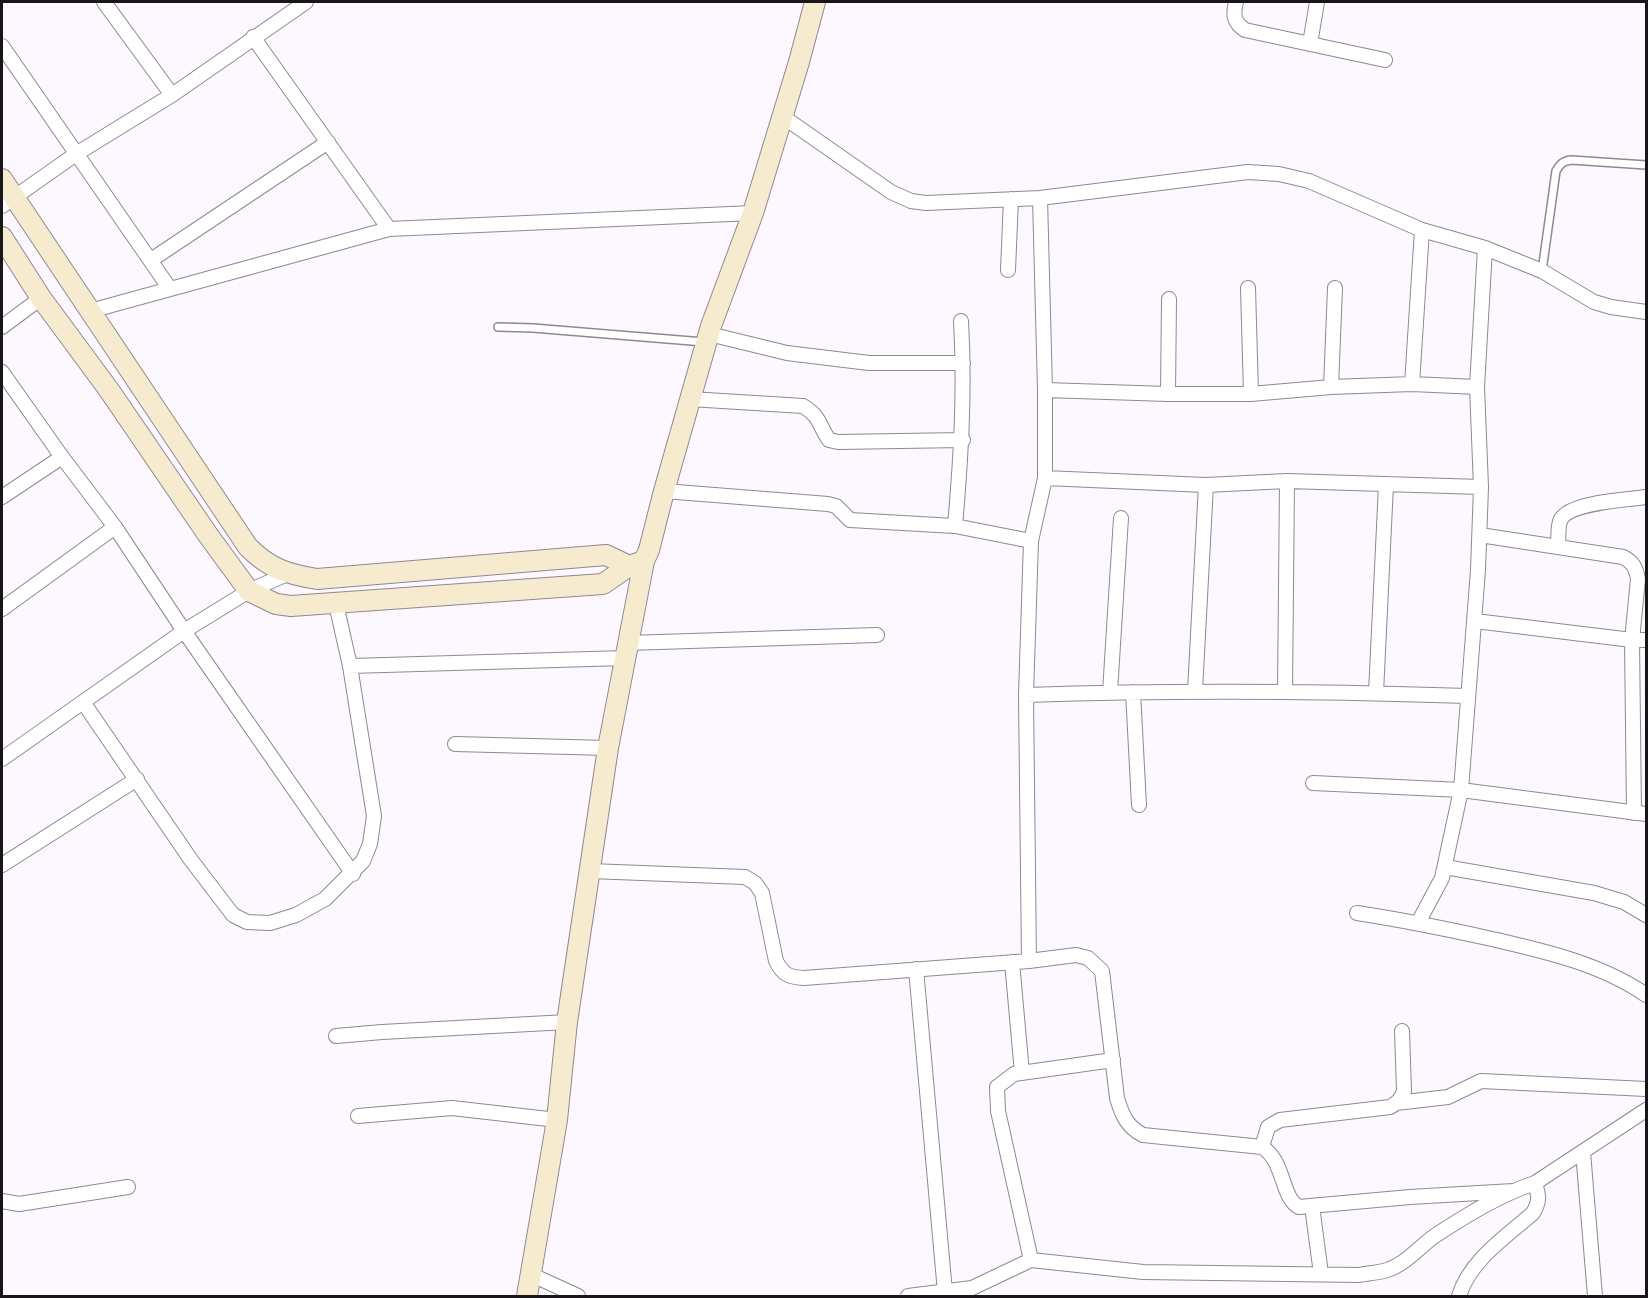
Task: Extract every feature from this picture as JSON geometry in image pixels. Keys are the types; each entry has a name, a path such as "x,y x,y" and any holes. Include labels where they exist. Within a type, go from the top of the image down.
{"street":[{"path":"104,2 172,95"},
{"path":"7,202 76,154 172,95 306,2"},
{"path":"2,237 41,298 109,390 249,591 276,604 291,606 603,584 636,563 649,550 708,338 753,213 815,2"},
{"path":"1236,2 1234,19 1238,26 1245,30 1385,60"},
{"path":"1310,44 1317,2"},
{"path":"254,37 389,230"},
{"path":"2,46 170,289"},
{"path":"782,116 891,192 911,201 926,203 1040,198 1248,172 1279,174 1309,181 1422,230 1485,248 1542,271 1594,302 1647,312"},
{"path":"151,260 328,142"},
{"path":"2,179 7,202 90,311 248,547 261,560 287,574 317,579 606,555 636,563"},
{"path":"1029,961 1026,695 1032,542 1045,478 1040,198"},
{"path":"1008,270 1011,199"},
{"path":"90,311 389,230 753,213"},
{"path":"1413,384 1422,230"},
{"path":"1418,923 1442,878 1461,790 1480,535 1481,487 1477,387 1485,248"},
{"path":"1248,288 1251,394"},
{"path":"1331,387 1335,288"},
{"path":"2,327 41,298"},
{"path":"1168,394 1169,299"},
{"path":"955,526 963,440 961,321"},
{"path":"708,338 787,353 868,363 963,363"},
{"path":"3,377 115,527 183,631 353,873"},
{"path":"1045,390 1251,394 1331,387 1413,384 1477,387"},
{"path":"690,399 803,406 818,417 829,440 838,442 963,440"},
{"path":"2,497 62,458"},
{"path":"1045,478 1206,485 1287,481 1481,487"},
{"path":"1285,691 1287,481"},
{"path":"1376,693 1386,484"},
{"path":"1195,691 1206,485"},
{"path":"664,491 828,504 836,507 850,520 955,526 1032,542"},
{"path":"1558,547 1559,522 1566,512 1578,507 1647,497"},
{"path":"1110,692 1121,518"},
{"path":"2,609 115,527"},
{"path":"1312,783 1461,790 1640,813 1638,579 1636,569 1630,561 1623,557 1480,535"},
{"path":"526,1296 557,1120 567,1022 608,748 626,651 636,563"},
{"path":"2,759 183,631 249,591 287,574"},
{"path":"83,702 191,860 233,915 247,922 270,923 296,915 324,899 363,861 370,844 374,816 350,666 336,604"},
{"path":"1475,621 1639,640"},
{"path":"350,666 877,635"},
{"path":"1026,695 1285,691 1468,696"},
{"path":"1133,692 1140,805"},
{"path":"455,744 608,748"},
{"path":"2,864 137,779"},
{"path":"1445,867 1594,893 1624,902 1647,915"},
{"path":"590,871 745,877 755,883 762,893 776,961 780,970 788,976 804,978 1029,961 1076,955 1088,958 1102,971 1118,1098 1122,1113 1134,1131 1149,1136 1262,1147 1273,1157 1293,1204 1299,1207 1513,1191"},
{"path":"1358,913 1418,923 1533,949 1592,967 1647,995"},
{"path":"1012,962 1022,1073"},
{"path":"916,969 945,1292"},
{"path":"336,1036 567,1022"},
{"path":"1262,1147 1268,1127 1280,1120 1390,1107 1396,1103 1402,1098 1404,1090 1402,1031"},
{"path":"1031,1260 997,1100 997,1087 1014,1074 1113,1060"},
{"path":"1396,1103 1448,1097 1481,1081 1647,1089"},
{"path":"358,1116 452,1108 557,1120"},
{"path":"908,1296 971,1292 1031,1260 1143,1272 1359,1275 1385,1271 1398,1265 1466,1215 1513,1191 1535,1183 1646,1114"},
{"path":"1583,1152 1595,1296"},
{"path":"1459,1296 1480,1259 1533,1213 1539,1203 1535,1183"},
{"path":"2,1201 19,1204 128,1187"},
{"path":"1312,1206 1322,1274"},
{"path":"530,1274 578,1296"}],"lane":[{"path":"1542,271 1556,171 1559,165 1571,160 1647,165"},
{"path":"498,327 708,338"}]}
